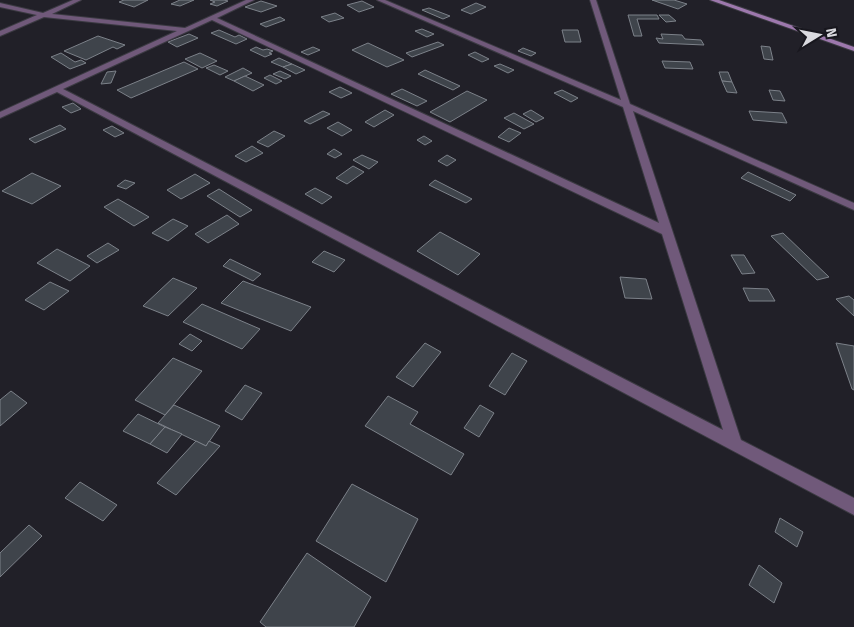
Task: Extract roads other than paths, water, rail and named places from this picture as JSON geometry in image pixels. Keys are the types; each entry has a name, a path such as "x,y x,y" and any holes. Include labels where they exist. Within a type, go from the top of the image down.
{"street":[{"path":"0,34 78,0"},
{"path":"0,115 251,0"},
{"path":"380,0 626,105 854,207"},
{"path":"593,0 735,445"},
{"path":"713,0 854,49"},
{"path":"0,5 44,15 186,30"},
{"path":"212,18 666,231"},
{"path":"57,89 854,507"}]}
